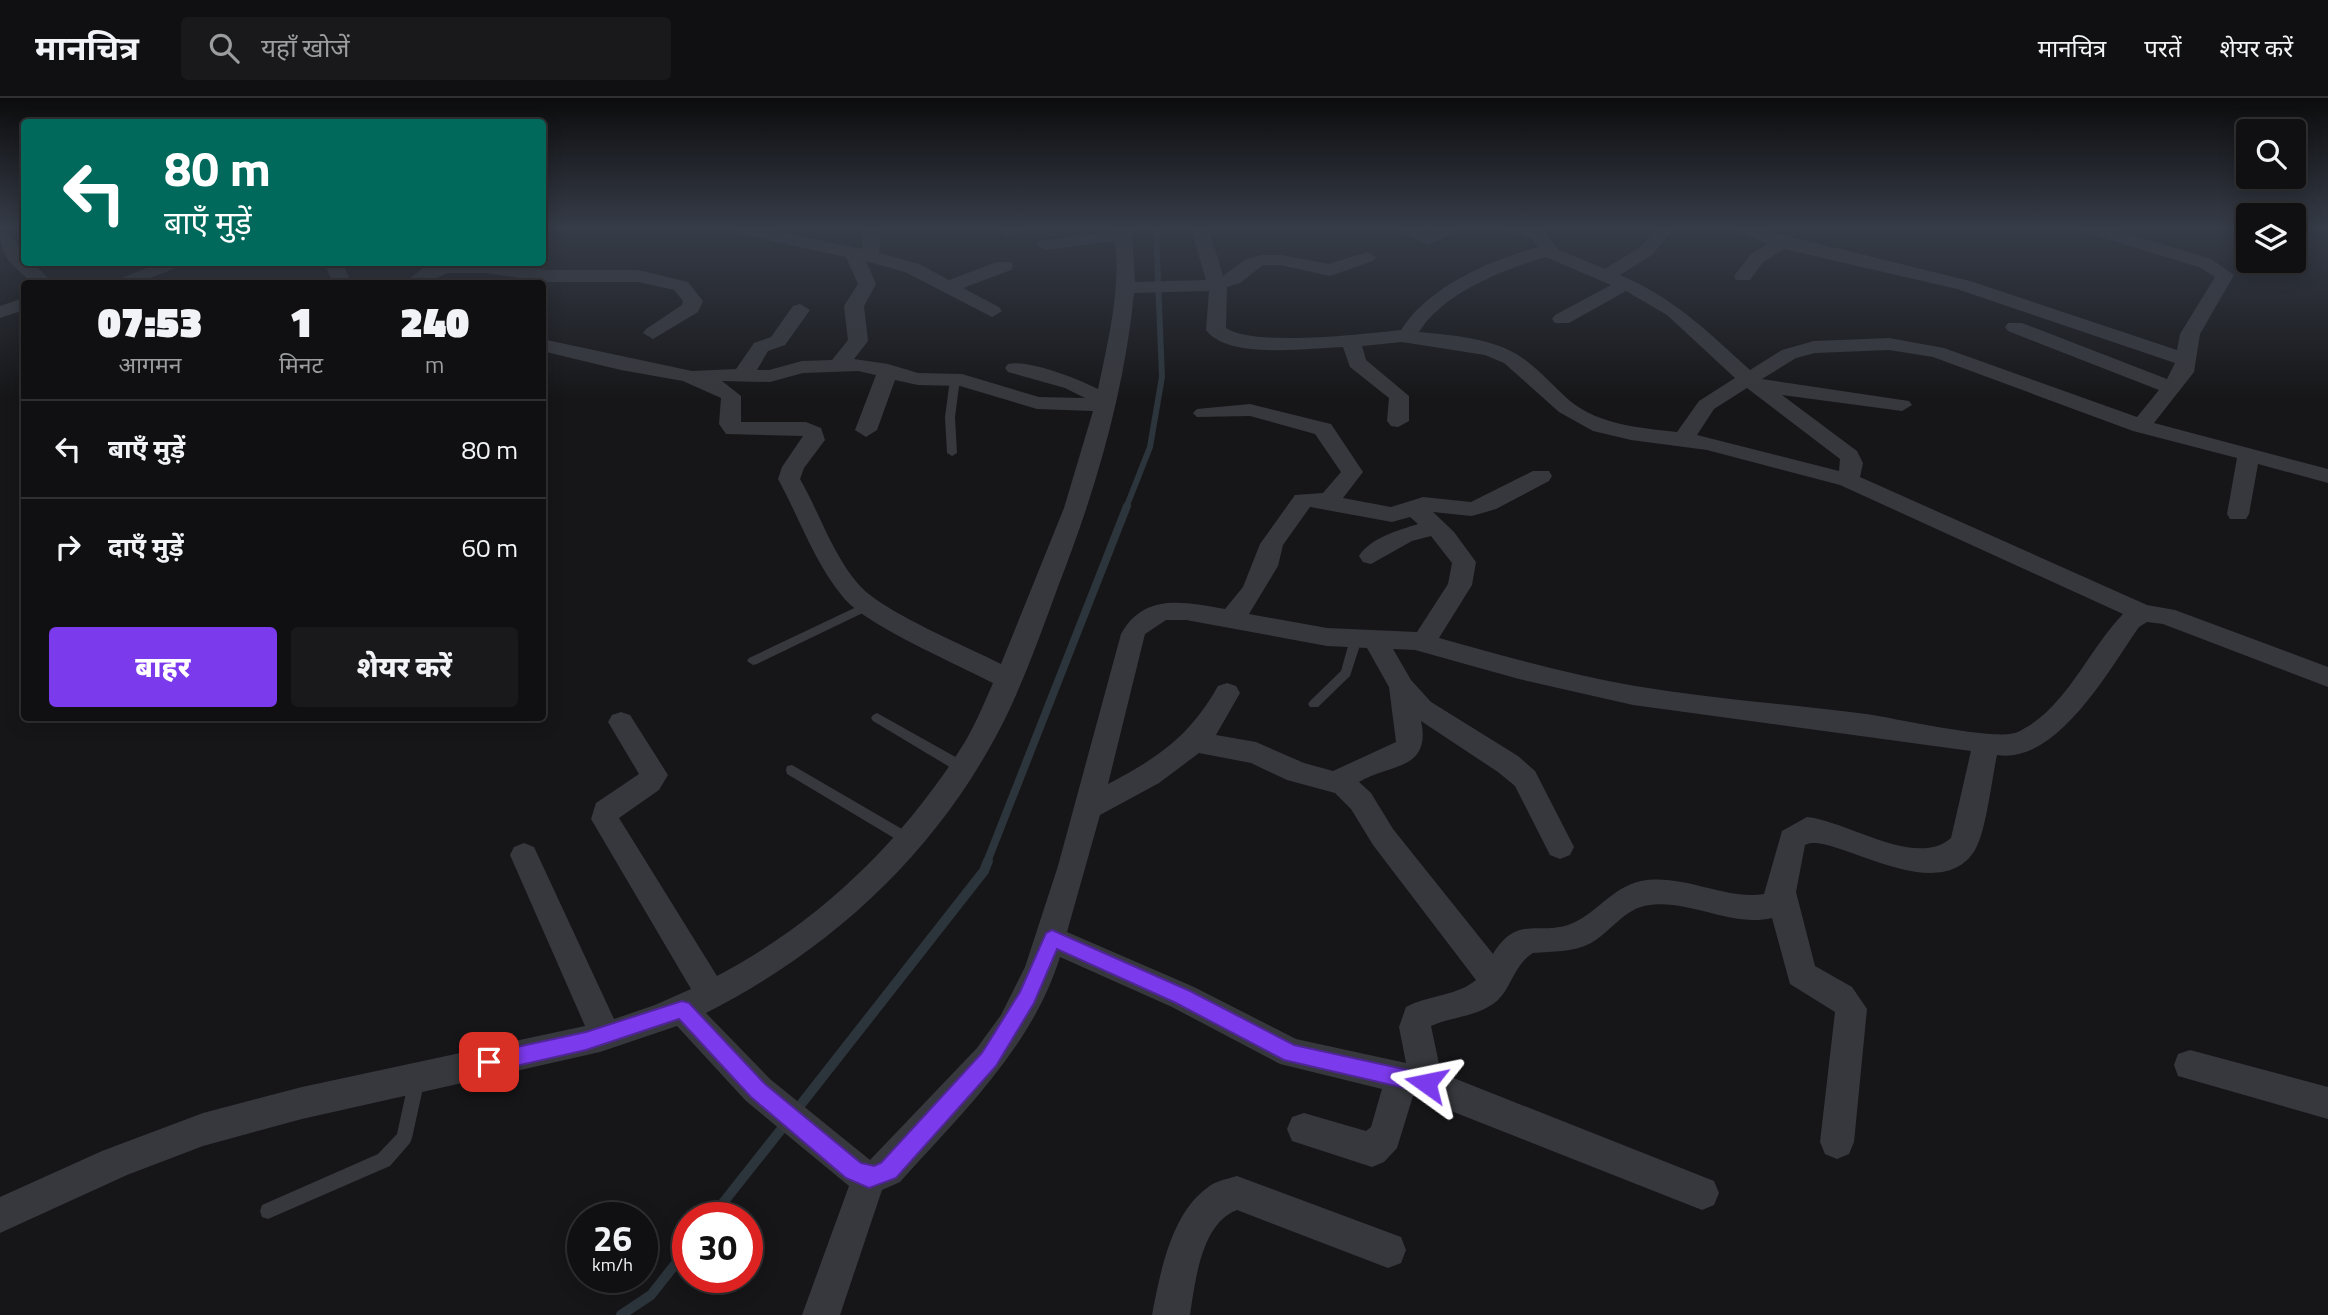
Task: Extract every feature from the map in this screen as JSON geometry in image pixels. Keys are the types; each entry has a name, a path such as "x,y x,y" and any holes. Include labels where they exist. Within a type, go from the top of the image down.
{"street":[{"path":"653,333 691,308 693,301 680,286"},
{"path":"839,364 858,341 855,306 866,286"},
{"path":"0,1215 158,1145 232,1121 605,1034 682,1010 804,942 838,914 909,840 963,768 1008,679 1049,586 1092,461 1138,287 1179,286"},
{"path":"1207,286 1219,301 1216,330 1222,337 1252,343 1351,341 1407,336 1466,344 1511,359 1566,408 1601,426 1759,455 1848,480 2143,613 2166,616 2328,677"},
{"path":"1407,336 1421,316 1442,300 1469,286"},
{"path":"1562,319 1623,286"},
{"path":"1629,286 1674,311 1752,381 1849,456 1852,463 1848,480"},
{"path":"1965,286 2187,360"},
{"path":"2141,426 2183,372 2190,334 2219,286"},
{"path":"0,293 21,287"},
{"path":"948,287 992,311"},
{"path":"0,312 21,305"},
{"path":"743,375 761,347 778,341 800,310"},
{"path":"2015,327 2171,388"},
{"path":"1351,341 1357,363 1399,396 1398,421"},
{"path":"546,346 712,385 731,396 730,424 734,429 752,432 806,429 813,433 814,440 793,467 789,479 811,518 832,567 867,606 1008,679"},
{"path":"1683,439 1706,405 1752,381 1789,354 1814,347 1908,346 1937,352 2141,426 2328,476"},
{"path":"683,377 770,376 802,367 839,364 888,370 918,379 955,379 1027,401 1106,403"},
{"path":"1015,368 1072,384 1106,403"},
{"path":"866,430 888,370"},
{"path":"1752,381 1902,405"},
{"path":"1204,413 1250,410 1323,429 1352,472 1328,502"},
{"path":"2238,514 2248,456"},
{"path":"1231,619 1253,592 1266,566 1272,544 1300,502 1308,498 1392,515 1404,513 1413,506 1437,503 1479,508 1541,476"},
{"path":"1413,506 1461,553 1464,572 1455,595 1423,643"},
{"path":"1371,556 1404,536 1435,527"},
{"path":"682,1010 758,1090 861,1174 888,1170 989,1059 1028,997 1052,939 1133,634 1138,625 1161,612 1173,610 1327,637 1423,643 1519,670 1633,695 1746,712 1866,724 1986,745 2016,744 2049,725 2069,705 2130,621 2143,613"},
{"path":"1365,639 1422,709 1508,764 1525,779 1560,847"},
{"path":"1337,783 1351,772 1399,755 1408,747 1410,740 1402,707 1402,687"},
{"path":"1088,808 1146,777 1195,742 1227,693"},
{"path":"621,722 654,775 649,782 606,810 605,819 711,995"},
{"path":"1195,742 1256,753 1297,772 1337,783 1361,801 1383,836 1496,982"},
{"path":"1304,1129 1372,1150 1385,1136 1414,1081 1417,1017 1471,1000 1496,982 1511,952 1526,941 1568,939 1579,935 1626,900 1640,894 1676,894 1766,908 1773,905 1781,892 1792,839 1807,829 1819,830 1913,860 1936,862 1958,853 1965,844 1986,745"},
{"path":"524,855 605,1034"},
{"path":"1781,892 1801,974 1808,981 1843,998 1851,1009 1837,1142"},
{"path":"1052,939 1183,997 1291,1054 1414,1081 1702,1192"},
{"path":"2190,1065 2328,1102"},
{"path":"821,1315 861,1174"},
{"path":"1171,1315 1175,1283 1187,1248 1212,1203 1226,1194 1237,1193 1388,1250"}],"lane":[{"path":"952,453 950,417 955,379"},
{"path":"753,661 867,606"},
{"path":"1314,704 1346,673 1365,639"},
{"path":"877,718 963,768"},
{"path":"792,770 909,840"},
{"path":"268,1211 373,1166 392,1153 408,1127 417,1078"}],"waterway":[{"path":"1126,508 1150,447 1162,377 1158,286"},
{"path":"987,862 1127,506"},
{"path":"795,1112 984,871 988,861"},
{"path":"724,1202 787,1122"},
{"path":"621,1315 651,1295 672,1268"}],"route":[{"path":"489,1062 586,1041 682,1010 758,1090 854,1170 869,1178 876,1177 888,1170 989,1059 1028,997 1052,939 1183,997 1291,1054 1426,1083"}]}
